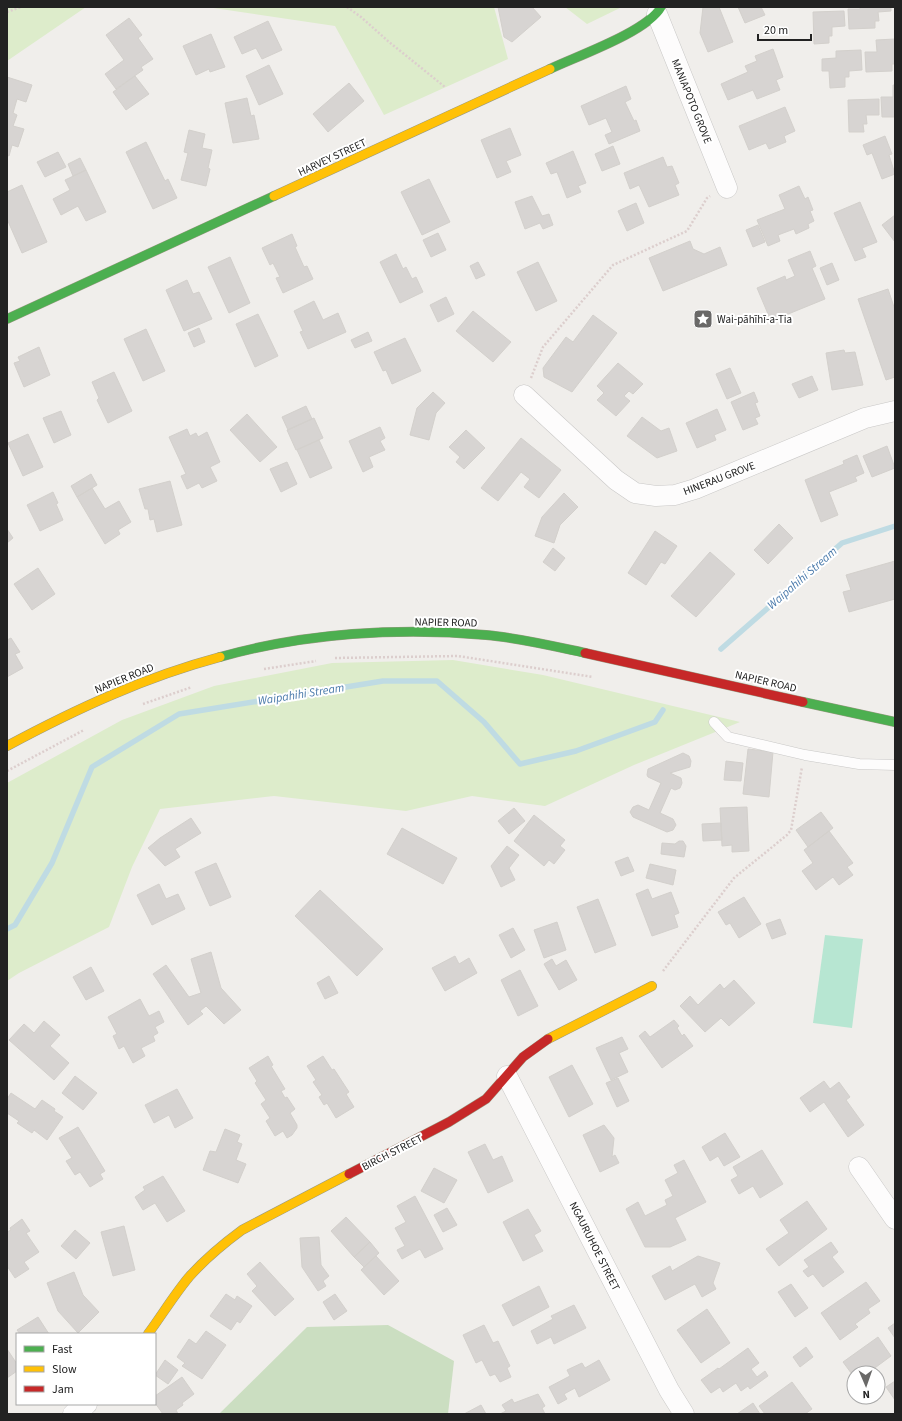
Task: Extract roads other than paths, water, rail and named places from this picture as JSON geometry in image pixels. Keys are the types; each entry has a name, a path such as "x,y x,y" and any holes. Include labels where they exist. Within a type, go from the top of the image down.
{"street":[{"name":"MANIAPOTO GROVE","path":"659,10 727,188"},
{"name":"HARVEY STREET","path":"7,320 628,34 659,10"},
{"name":"HINERAU GROVE","path":"524,395 616,480 635,493 656,496 675,495 695,489 865,418 895,411"},
{"name":"NAPIER ROAD","path":"7,746 40,728 124,689 189,665 250,650 315,640 385,634 438,633 488,635 543,644 895,722"},
{"name":"BIRCH STREET","path":"149,1333 181,1286 200,1264 220,1246 242,1230 449,1122 486,1099 523,1057 549,1038 652,986"},
{"name":"NGAURUHOE STREET","path":"507,1076 669,1390 684,1414"},
{"path":"859,1167 895,1219"},
{"path":"73,1414 86,1405"}],"lane":[{"path":"714,722 728,738 804,755 859,764 895,766"}],"waterway":[{"name":"Waipahihi Stream","path":"721,649 842,543 895,526"},
{"name":"Waipahihi Stream","path":"7,929 15,925 52,863 92,767 179,714 383,681 437,681 484,722 520,764 576,751 655,722 663,710"}],"place":[{"name":"Wai-pāhīhī-a-Tia","path":"703,319"}]}
